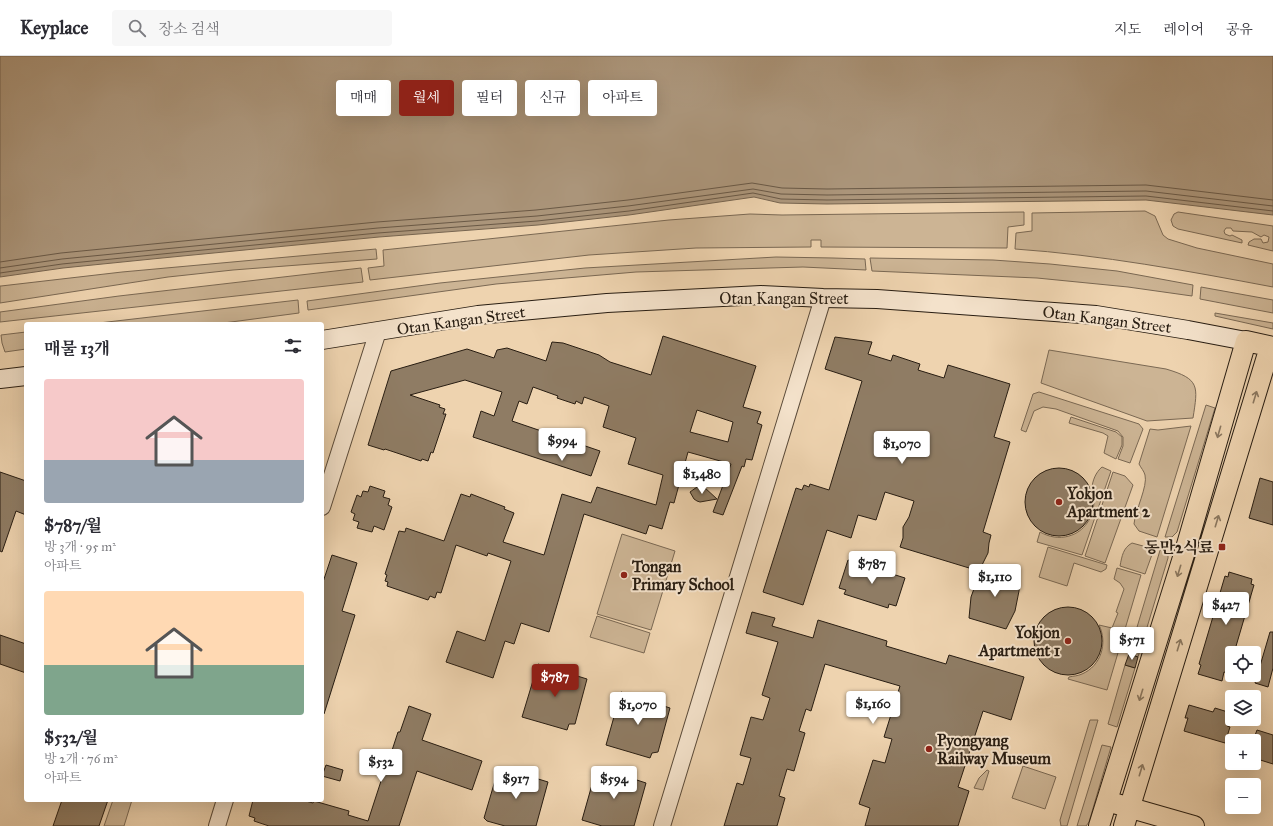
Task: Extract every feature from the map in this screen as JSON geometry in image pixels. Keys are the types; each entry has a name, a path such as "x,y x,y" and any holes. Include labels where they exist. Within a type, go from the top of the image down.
{"main road":[{"name":"Otan Kangan Street","path":"324,340 478,315 607,303 761,295 877,299 1096,315 1246,341"},
{"path":"1100,826 1186,548 1246,341 1272,347 1124,826"},
{"path":"0,379 24,376"},
{"path":"1108,802 1194,826"}],"street":[{"path":"662,826 823,298"},
{"path":"324,501 378,331"},
{"path":"217,826 225,802"}],"shaded area":[{"path":"1145,211 1155,216 1163,235 1168,239 1197,248 1273,264 1273,287 1112,259 1015,249 1016,233 1032,231 1032,213"},
{"path":"1024,212 1024,225 1008,227 1007,248 821,247 821,240 811,240 811,247 696,248 589,255 370,280 368,268 384,266 383,250 669,220 750,214 782,215"},
{"path":"1178,212 1273,226 1273,251 1248,245 1249,242 1254,239 1261,239 1263,243 1268,242 1269,237 1264,235 1261,237 1252,232 1233,231 1231,228 1226,228 1224,231 1225,234 1230,236 1232,235 1242,240 1242,243 1178,229 1173,226 1171,220 1174,214"},
{"path":"376,249 377,259 233,270 168,277 0,303 0,286 122,272"},
{"path":"776,257 865,259 866,270 803,267 636,272 496,284 308,310 307,301 440,283 585,268"},
{"path":"870,258 993,260 1117,271 1193,285 1192,296 1128,287 1037,278 872,271"},
{"path":"361,268 363,282 0,322 0,312 119,296"},
{"path":"1201,287 1273,300 1273,313 1200,299"},
{"path":"298,300 299,313 231,322 107,322"},
{"path":"1215,313 1273,323 1273,329 1215,316"},
{"path":"24,332 24,349 5,352 1,335"},
{"path":"1049,350 1166,369 1185,376 1191,380 1196,391 1193,418 1147,421 1041,383"},
{"path":"1039,392 1139,424 1143,429 1130,463 1118,459 1123,446 1123,437 1118,431 1056,409 1043,407 1034,411 1026,432 1021,430 1033,394"},
{"path":"1206,405 1215,408 1177,532 1172,537 1165,537"},
{"path":"1071,417 1116,432 1122,437 1122,445 1116,459 1104,453 1108,436 1103,433 1069,423"},
{"path":"1191,426 1157,537 1139,531 1134,524 1145,485 1145,474 1139,464 1150,429 1158,430"},
{"path":"1102,467 1111,471 1082,555 1037,542 1040,532 1050,536 1062,537 1074,534 1084,527 1090,518 1094,507 1092,486 1096,474"},
{"path":"1113,472 1125,476 1133,485 1105,563 1085,556"},
{"path":"622,534 675,551 651,630 597,614"},
{"path":"1132,543 1154,549 1145,574 1120,566 1125,550"},
{"path":"1048,547 1107,565 1106,569 1101,572 1074,563 1067,586 1039,577"},
{"path":"1161,547 1168,551 1168,558 1138,657 1129,654"},
{"path":"1117,568 1141,575 1107,690 1068,679 1069,677 1080,675 1089,670 1098,660 1103,646 1102,632 1099,625 1112,628 1118,613 1116,612 1124,589 1120,583 1114,579"},
{"path":"597,616 650,633 644,653 590,637"},
{"path":"1125,665 1135,668 1117,727 1108,724"},
{"path":"1090,720 1098,720 1067,826 1061,826 1060,820"},
{"path":"1102,745 1111,747 1089,822 1086,826 1077,826"},
{"path":"1023,766 1056,777 1045,809 1012,798"},
{"path":"987,770 989,771 983,790 974,788 979,778"},
{"path":"112,802 131,802 124,826 104,826"}],"water":[{"path":"0,56 1273,56 1273,215 1146,200 827,204 780,203 754,197 629,215 538,225 379,237 63,268 0,277"}],"building":[{"path":"663,336 756,366 743,407 761,412 757,423 762,425 752,460 746,459 744,467 742,466 723,515 713,512 731,464 688,452 674,503 670,502 662,529 649,525 646,534 584,514 549,632 521,623 514,644 505,641 493,678 446,662 457,631 485,641 511,561 488,553 487,556 456,545 441,593 437,592 435,598 430,596 428,600 387,586 388,582 385,581 387,575 385,574 399,531 405,532 406,528 444,541 461,494 470,497 471,494 505,507 504,509 514,513 503,542 544,555 562,494 591,503 597,487 656,505 663,475 628,464 636,438 603,427 609,406 584,397 582,404 576,401 575,404 533,387 527,404 519,401 512,421 600,451 591,476 473,437 481,411 494,416 502,392 465,380 410,395 440,405 439,407 445,409 443,414 446,414 433,453 431,452 428,461 422,459 421,461 368,445 391,371 467,349 494,358 497,350 507,348 546,361 552,342 563,343 599,355 610,362 651,375","holes":["697,410 733,422 728,442 690,432"]},
{"path":"835,337 872,342 868,354 891,361 893,355 920,364 918,370 944,378 948,365 1010,384 994,437 1010,442 983,532 991,535 988,553 979,571 900,547 903,538 903,527 909,517 914,501 885,492 876,520 858,515 851,538 827,530 803,605 763,592 796,488 802,490 804,485 809,487 810,484 829,490 862,381 825,369"},
{"name":"Yokjon Apartment 2","path":"1059,468 1072,471 1083,478 1090,489 1093,502 1090,515 1083,526 1072,533 1059,536 1046,533 1035,526 1028,515 1025,502 1028,489 1035,478 1046,471"},
{"path":"0,472 24,480 24,514 16,511 2,552 0,551"},
{"path":"1260,478 1273,482 1273,525 1249,518"},
{"path":"370,486 385,491 383,497 390,499 388,505 392,507 384,530 374,526 372,532 357,528 359,522 353,520 355,514 351,512 357,495 361,497 363,491 368,492"},
{"path":"701,486 717,499 700,502 694,499 690,492"},
{"path":"332,555 357,563 342,611 355,615 324,714 324,579"},
{"path":"848,560 905,578 896,606 889,604 888,608 844,594 846,590 839,588"},
{"path":"982,567 1020,578 1015,611 1006,629 969,618 971,597"},
{"path":"1229,572 1252,579 1251,584 1254,585 1236,646 1225,646 1225,672 1222,681 1198,674 1201,665 1199,664 1225,576 1228,577"},
{"name":"Yokjon Apartment 1","path":"1068,607 1081,610 1092,617 1099,628 1102,641 1099,654 1092,665 1081,672 1068,675 1055,672 1044,665 1037,654 1034,641 1037,628 1044,617 1055,610"},
{"path":"752,612 775,618 772,626 813,638 818,620 887,641 886,646 946,664 949,655 1024,677 1011,720 983,711 958,787 969,791 958,826 865,826 870,808 859,804 873,760 885,763 892,739 884,737 900,686 825,664 811,711 806,709 799,731 805,733 794,771 787,769 779,796 785,798 777,826 724,826 737,783 743,785 751,758 740,755 751,717 763,720 770,698 762,695 778,642 746,633"},
{"path":"1270,632 1273,632 1273,668 1268,687 1255,683 1261,682 1261,663"},
{"path":"0,635 24,643 24,672 0,664"},
{"path":"1129,654 1138,657 1135,668 1125,665"},
{"path":"538,664 587,679 575,724 569,724 567,730 522,717"},
{"path":"621,692 670,708 658,752 652,753 650,758 606,745"},
{"path":"1189,705 1213,712 1215,708 1225,711 1225,726 1230,727 1228,734 1225,734 1225,743 1184,731 1188,718 1185,718"},
{"path":"409,706 431,714 422,740 482,761 472,790 417,771 399,826 269,826 254,821 255,818 249,816 252,802 318,802 349,811 348,815 368,821 398,732 400,732"},
{"path":"1257,730 1273,735 1273,764 1261,760 1261,734 1256,734"},
{"path":"326,765 343,770 340,781 324,777"},
{"path":"499,767 548,782 536,826 505,826 487,821 484,818"},
{"path":"597,767 646,783 634,826 602,826 582,820"},
{"path":"61,802 107,802 99,826 53,826"}],"place":[{"name":"Yokjon Apartment 2","path":"1059,502"},
{"name":"동만2식료","path":"1222,547"},
{"name":"Tongan Primary School","path":"624,575"},
{"name":"Yokjon Apartment 1","path":"1068,641"},
{"name":"Pyongyang Railway Museum","path":"929,749"}]}
